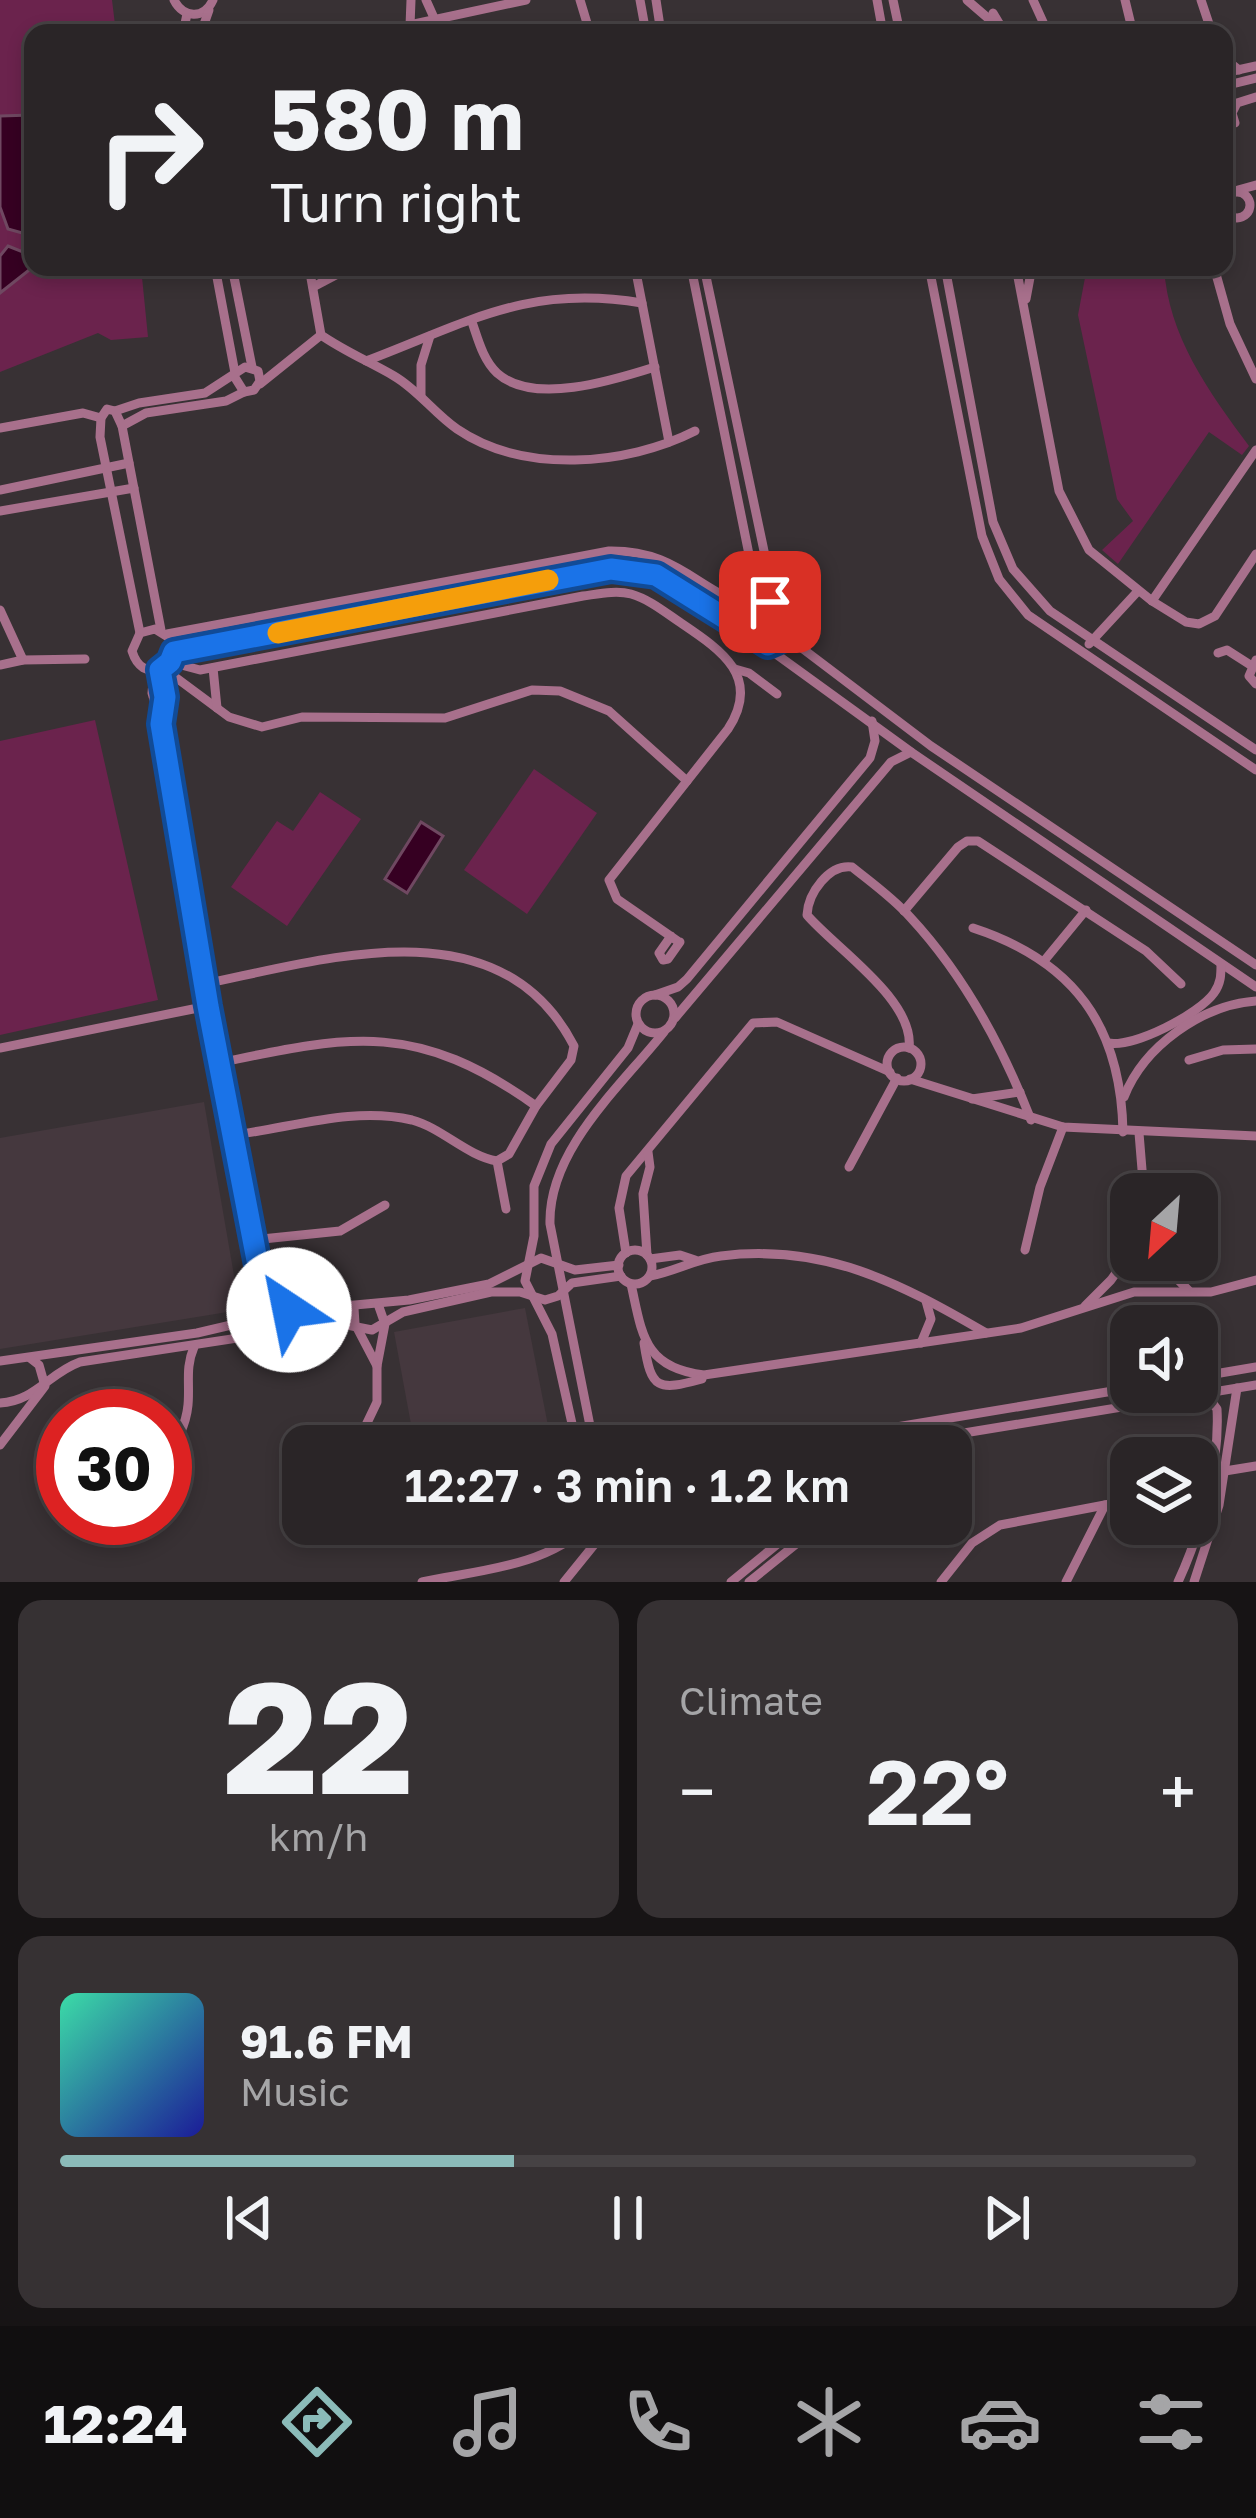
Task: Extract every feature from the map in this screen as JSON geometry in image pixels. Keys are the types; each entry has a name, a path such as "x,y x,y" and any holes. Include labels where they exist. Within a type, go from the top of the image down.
{"street":[{"path":"426,0 435,20"},
{"path":"430,24 526,0"},
{"path":"967,0 993,24"},
{"path":"173,1 188,14 200,14 213,2"},
{"path":"993,13 997,24"},
{"path":"185,24 188,14"},
{"path":"1233,65 1239,70"},
{"path":"1233,71 1256,66"},
{"path":"1233,118 1234,123"},
{"path":"1233,192 1248,201 1246,217"},
{"path":"1233,222 1246,217"},
{"path":"1246,217 1256,226"},
{"path":"217,276 235,375 244,392"},
{"path":"234,276 259,385"},
{"path":"311,276 322,335 421,395 437,413 476,440 525,458 589,458 669,442 695,431"},
{"path":"313,287 334,276"},
{"path":"637,276 669,442"},
{"path":"693,276 757,606 748,618 751,635"},
{"path":"706,276 776,603 786,610 803,650 931,746 1256,965"},
{"path":"931,276 986,550 1018,604 1040,625 1256,770"},
{"path":"947,276 1001,545 1021,581 1039,602 1256,750"},
{"path":"1018,276 1064,504 1089,550 1152,601 1186,622 1205,623 1215,616 1256,554"},
{"path":"1024,310 1030,276"},
{"path":"1217,276 1230,324 1256,379"},
{"path":"366,361 496,309 546,297 642,303"},
{"path":"472,322 496,372 525,388 600,382 655,368"},
{"path":"122,426 146,413 226,401 259,385 322,335"},
{"path":"421,395 421,365 430,336"},
{"path":"252,367 242,368 205,393 107,409 100,418 140,633 133,645 134,659 141,667 587,572 634,570 656,575 751,635 911,752 1256,987"},
{"path":"116,411 164,632 164,665 152,693 262,1286 257,1313 264,1332"},
{"path":"0,428 83,413 100,418"},
{"path":"1152,601 1256,450"},
{"path":"0,490 129,463"},
{"path":"0,511 134,488"},
{"path":"118,515 129,518 139,512"},
{"path":"122,540 143,537"},
{"path":"140,633 625,550 684,568 729,598 757,606 776,603"},
{"path":"584,554 587,572"},
{"path":"1082,653 1138,591"},
{"path":"164,665 213,668 618,592 646,601 714,645 735,669 740,688 739,710 609,880 617,899 671,936"},
{"path":"0,610 23,660"},
{"path":"762,644 780,642 790,622"},
{"path":"1218,653 1227,650 1254,663 1249,676 1256,684"},
{"path":"0,665 85,659"},
{"path":"164,665 239,723 262,727 302,717 435,719 460,716 532,690 560,692 609,711 687,781"},
{"path":"213,668 217,708"},
{"path":"735,669 749,673 777,694"},
{"path":"197,694 200,670"},
{"path":"572,1425 552,1334 525,1281 533,1245 534,1186 544,1156 628,1048 638,1024 637,1007 645,998 687,979 870,758 875,741 872,721"},
{"path":"589,1425 549,1206 557,1171 674,1018 884,770 911,752"},
{"path":"870,758 884,770"},
{"path":"904,911 958,847 973,840 1146,950 1181,984"},
{"path":"909,1048 910,1032 902,1017 863,968 811,921 806,908 829,873 846,866 904,911 968,995 1031,1120"},
{"path":"777,871 790,883"},
{"path":"1044,961 1086,910"},
{"path":"1185,939 1196,924"},
{"path":"973,928 1010,941 1076,988 1108,1043 1123,1102 1123,1132"},
{"path":"204,984 375,952 437,952 466,958 519,983 544,1003 573,1042 572,1060 536,1106 509,1154 497,1161"},
{"path":"1204,1010 1216,990 1221,964"},
{"path":"1216,990 1226,1006"},
{"path":"655,995 670,1001 674,1018"},
{"path":"1123,1102 1142,1063 1193,1017 1204,1010 1256,1000"},
{"path":"0,1048 208,1006"},
{"path":"1108,1043 1129,1044 1193,1017"},
{"path":"620,1270 626,1253 620,1192 635,1162 747,1028 761,1020 777,1022 893,1075 1031,1120 1123,1132 1256,1136"},
{"path":"638,1024 652,1034 664,1032"},
{"path":"219,1063 339,1040 393,1041 446,1054 536,1106"},
{"path":"1129,1044 1142,1063"},
{"path":"849,1167 893,1075 888,1060 892,1052 909,1048"},
{"path":"909,1048 920,1057 921,1066 910,1079"},
{"path":"1190,1060 1223,1050 1256,1049"},
{"path":"968,1099 1020,1092"},
{"path":"232,1135 385,1116 422,1123 497,1161"},
{"path":"1024,1250 1040,1187 1063,1127"},
{"path":"1139,1133 1142,1173"},
{"path":"648,1152 650,1167 643,1194 650,1276"},
{"path":"497,1161 506,1209"},
{"path":"253,1240 340,1231 385,1205"},
{"path":"626,1253 637,1250 649,1257 680,1255 695,1260 748,1254 801,1256 884,1278 986,1333"},
{"path":"0,1361 197,1333 236,1325 265,1307 354,1308 489,1284 541,1258 598,1273"},
{"path":"632,1283 680,1270 695,1260"},
{"path":"0,1403 20,1400 80,1363 176,1361 194,1346 337,1323 372,1330 403,1312 491,1292 508,1290 552,1300 572,1283 620,1270"},
{"path":"620,1270 632,1283 648,1372 657,1384 672,1387 715,1375 1022,1328 1134,1292 1231,1289 1256,1280"},
{"path":"1081,1310 1110,1281"},
{"path":"1180,1281 1191,1292"},
{"path":"262,1286 280,1309 280,1330"},
{"path":"921,1343 931,1319 923,1296"},
{"path":"366,1425 377,1402 376,1366 385,1324 379,1304"},
{"path":"354,1308 358,1330 376,1366"},
{"path":"644,1343 684,1372 715,1375"},
{"path":"176,1361 194,1346"},
{"path":"30,1358 40,1365 45,1386"},
{"path":"176,1361 182,1389"},
{"path":"1218,1373 1256,1367"},
{"path":"1218,1390 1256,1384"},
{"path":"0,1445 45,1386"},
{"path":"1194,1582 1226,1471 1237,1388"},
{"path":"904,1425 1110,1391"},
{"path":"972,1433 1110,1409"},
{"path":"1218,1442 1230,1443"},
{"path":"1226,1471 1256,1466"},
{"path":"941,1582 972,1543 1000,1525 1110,1504"},
{"path":"1066,1582 1105,1505"},
{"path":"422,1582 534,1559 560,1545"},
{"path":"564,1582 594,1545"},
{"path":"730,1582 776,1545"},
{"path":"749,1582 795,1545"},
{"path":"1178,1582 1189,1545"}],"shaded area":[{"path":"0,0 112,0 115,24 24,24 24,276 142,276 148,337 111,340 98,333 0,372"},
{"path":"24,115 24,233 8,229 0,207 0,116"},
{"path":"8,246 24,252 24,274 0,293 0,256"},
{"path":"1085,276 1165,276 1182,340 1249,446 1242,455 1209,432 1118,564 1102,550 1133,521 1117,499 1078,315"},
{"path":"95,720 158,1000 0,1035 0,741"},
{"path":"534,769 597,813 527,914 464,870"},
{"path":"320,792 361,819 287,926 231,887 277,821 293,831"},
{"path":"421,822 443,836 407,893 385,879"},
{"path":"204,1102 240,1310 0,1349 0,1138"},
{"path":"525,1308 548,1425 411,1425 394,1332"}],"slow traffic":[{"path":"278,633 548,580"}],"route":[{"path":"289,1310 280,1309 262,1286 175,811 161,724 165,697 160,670 174,652 611,569 656,575 768,645 780,642 790,628 786,610 770,602"}]}
